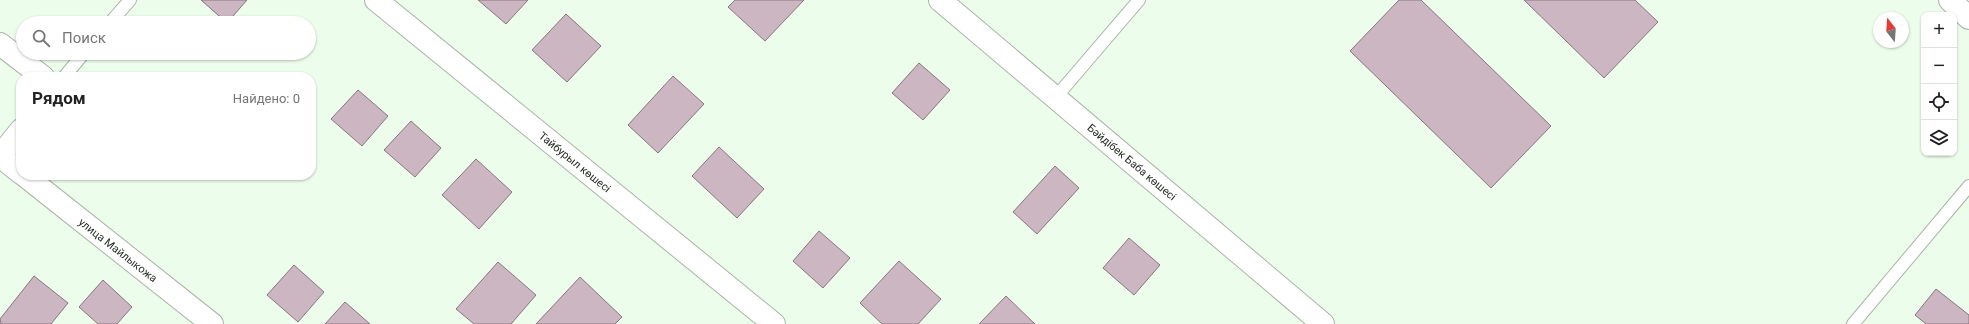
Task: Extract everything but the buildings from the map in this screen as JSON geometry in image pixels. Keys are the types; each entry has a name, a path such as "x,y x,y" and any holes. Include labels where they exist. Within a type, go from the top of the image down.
{"street":[{"name":"Тайбурыл көшесі","path":"376,0 774,324"},
{"name":"Бәйдібек Баба көшесі","path":"940,0 1323,324"},
{"path":"1950,0 1969,18"},
{"path":"0,44 16,56"},
{"path":"21,60 36,72"},
{"path":"16,136 0,156 16,169"},
{"name":"улица Майлыкожа","path":"30,180 212,324"}],"lane":[{"path":"116,16 130,0"},
{"path":"1056,97 1139,0"},
{"path":"68,72 78,60"},
{"path":"1853,324 1969,186"}]}
